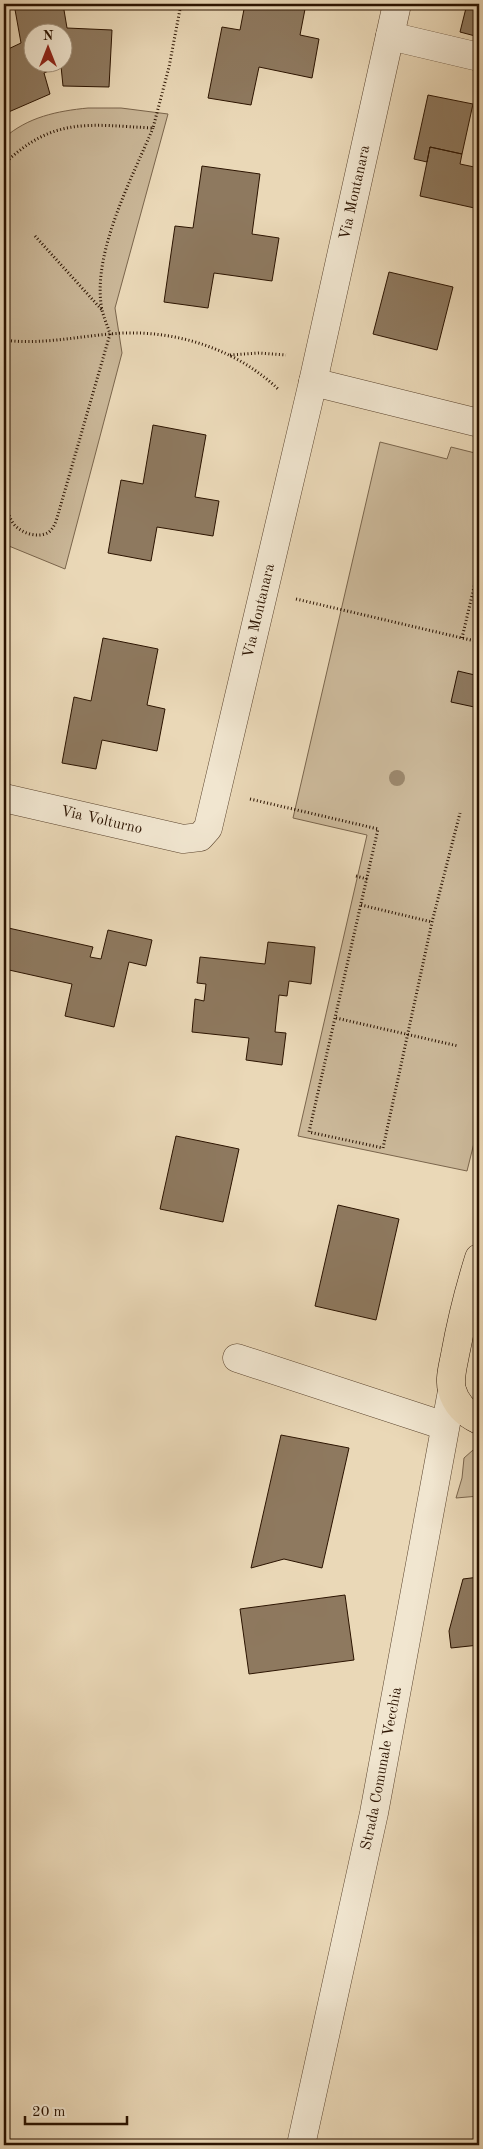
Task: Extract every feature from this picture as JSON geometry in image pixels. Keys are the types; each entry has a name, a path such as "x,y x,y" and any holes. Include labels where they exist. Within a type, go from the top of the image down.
{"main road":[{"path":"479,1258 473,1295 460,1324 451,1378 452,1391 461,1406 467,1413 479,1420"}],"street":[{"name":"Via Montanara","path":"200,837 210,822 305,415 397,4"},
{"path":"390,36 479,57"},
{"path":"315,370 479,423"},
{"name":"Via Volturno","path":"4,798 176,838 189,840 200,837"},
{"path":"236,1358 445,1426"},
{"name":"Strada Comunale Vecchia","path":"302,2145 374,1813 452,1391"}],"path":[{"path":"4,474 6,501 13,523 24,532 33,535 42,535 49,532 54,526 59,511 110,334 102,310 101,281 111,231 153,128 169,67 181,4"},
{"path":"4,164 32,141 54,130 74,125 153,128"},
{"path":"35,236 102,310"},
{"path":"4,340 51,341 134,333 169,336 202,344 230,356 274,385 305,415"},
{"path":"230,356 259,353 315,370"},
{"path":"462,638 479,566"},
{"path":"296,599 479,642"},
{"path":"250,799 378,829 309,1132 383,1148 432,922 460,813"},
{"path":"356,876 367,879"},
{"path":"361,905 432,922"},
{"path":"336,1018 458,1046"}],"shaded area":[{"path":"88,108 121,108 168,114 115,308 122,353 65,569 4,544 4,138 23,125 43,116"},
{"path":"380,442 447,459 451,447 479,454 479,1123 467,1171 298,1136 367,835 293,818"},
{"path":"473,1450 479,1452 479,1496 456,1498 462,1478 464,1458"}],"building":[{"path":"14,4 63,4 66,22 22,22 22,72 46,72 44,73 50,94 4,114 4,51 21,43"},
{"path":"245,4 306,4 300,35 319,39 312,78 259,67 251,105 208,98 222,27 240,30"},
{"path":"467,4 479,4 479,37 460,32"},
{"path":"72,28 112,30 109,87 63,86 62,72 72,72"},
{"path":"428,95 473,104 462,154 430,147 427,162 414,159"},
{"path":"430,147 462,154 460,164 479,168 479,209 420,196"},
{"path":"202,166 260,174 252,234 279,238 272,281 214,273 208,308 164,302 175,226 193,228"},
{"path":"389,272 453,287 437,350 373,334"},
{"path":"153,425 206,435 195,497 219,501 213,536 157,527 151,561 108,553 121,480 143,484"},
{"path":"103,638 158,649 147,705 165,709 157,751 102,740 96,769 62,763 74,697 91,701"},
{"path":"458,671 479,676 479,708 451,702"},
{"path":"4,927 93,947 90,957 101,959 108,930 152,940 146,966 129,962 114,1027 65,1016 72,984 9,970 4,991"},
{"path":"268,942 315,947 311,984 289,981 287,996 279,995 275,1032 286,1033 282,1065 246,1060 249,1038 192,1032 195,999 204,1001 206,984 197,983 200,957 265,964"},
{"path":"176,1136 239,1149 223,1222 160,1209"},
{"path":"338,1205 399,1219 376,1320 315,1306"},
{"path":"281,1435 349,1448 322,1568 284,1559 251,1568"},
{"path":"479,1577 479,1645 451,1648 449,1631 463,1579"},
{"path":"345,1595 354,1660 249,1674 240,1609"}]}
